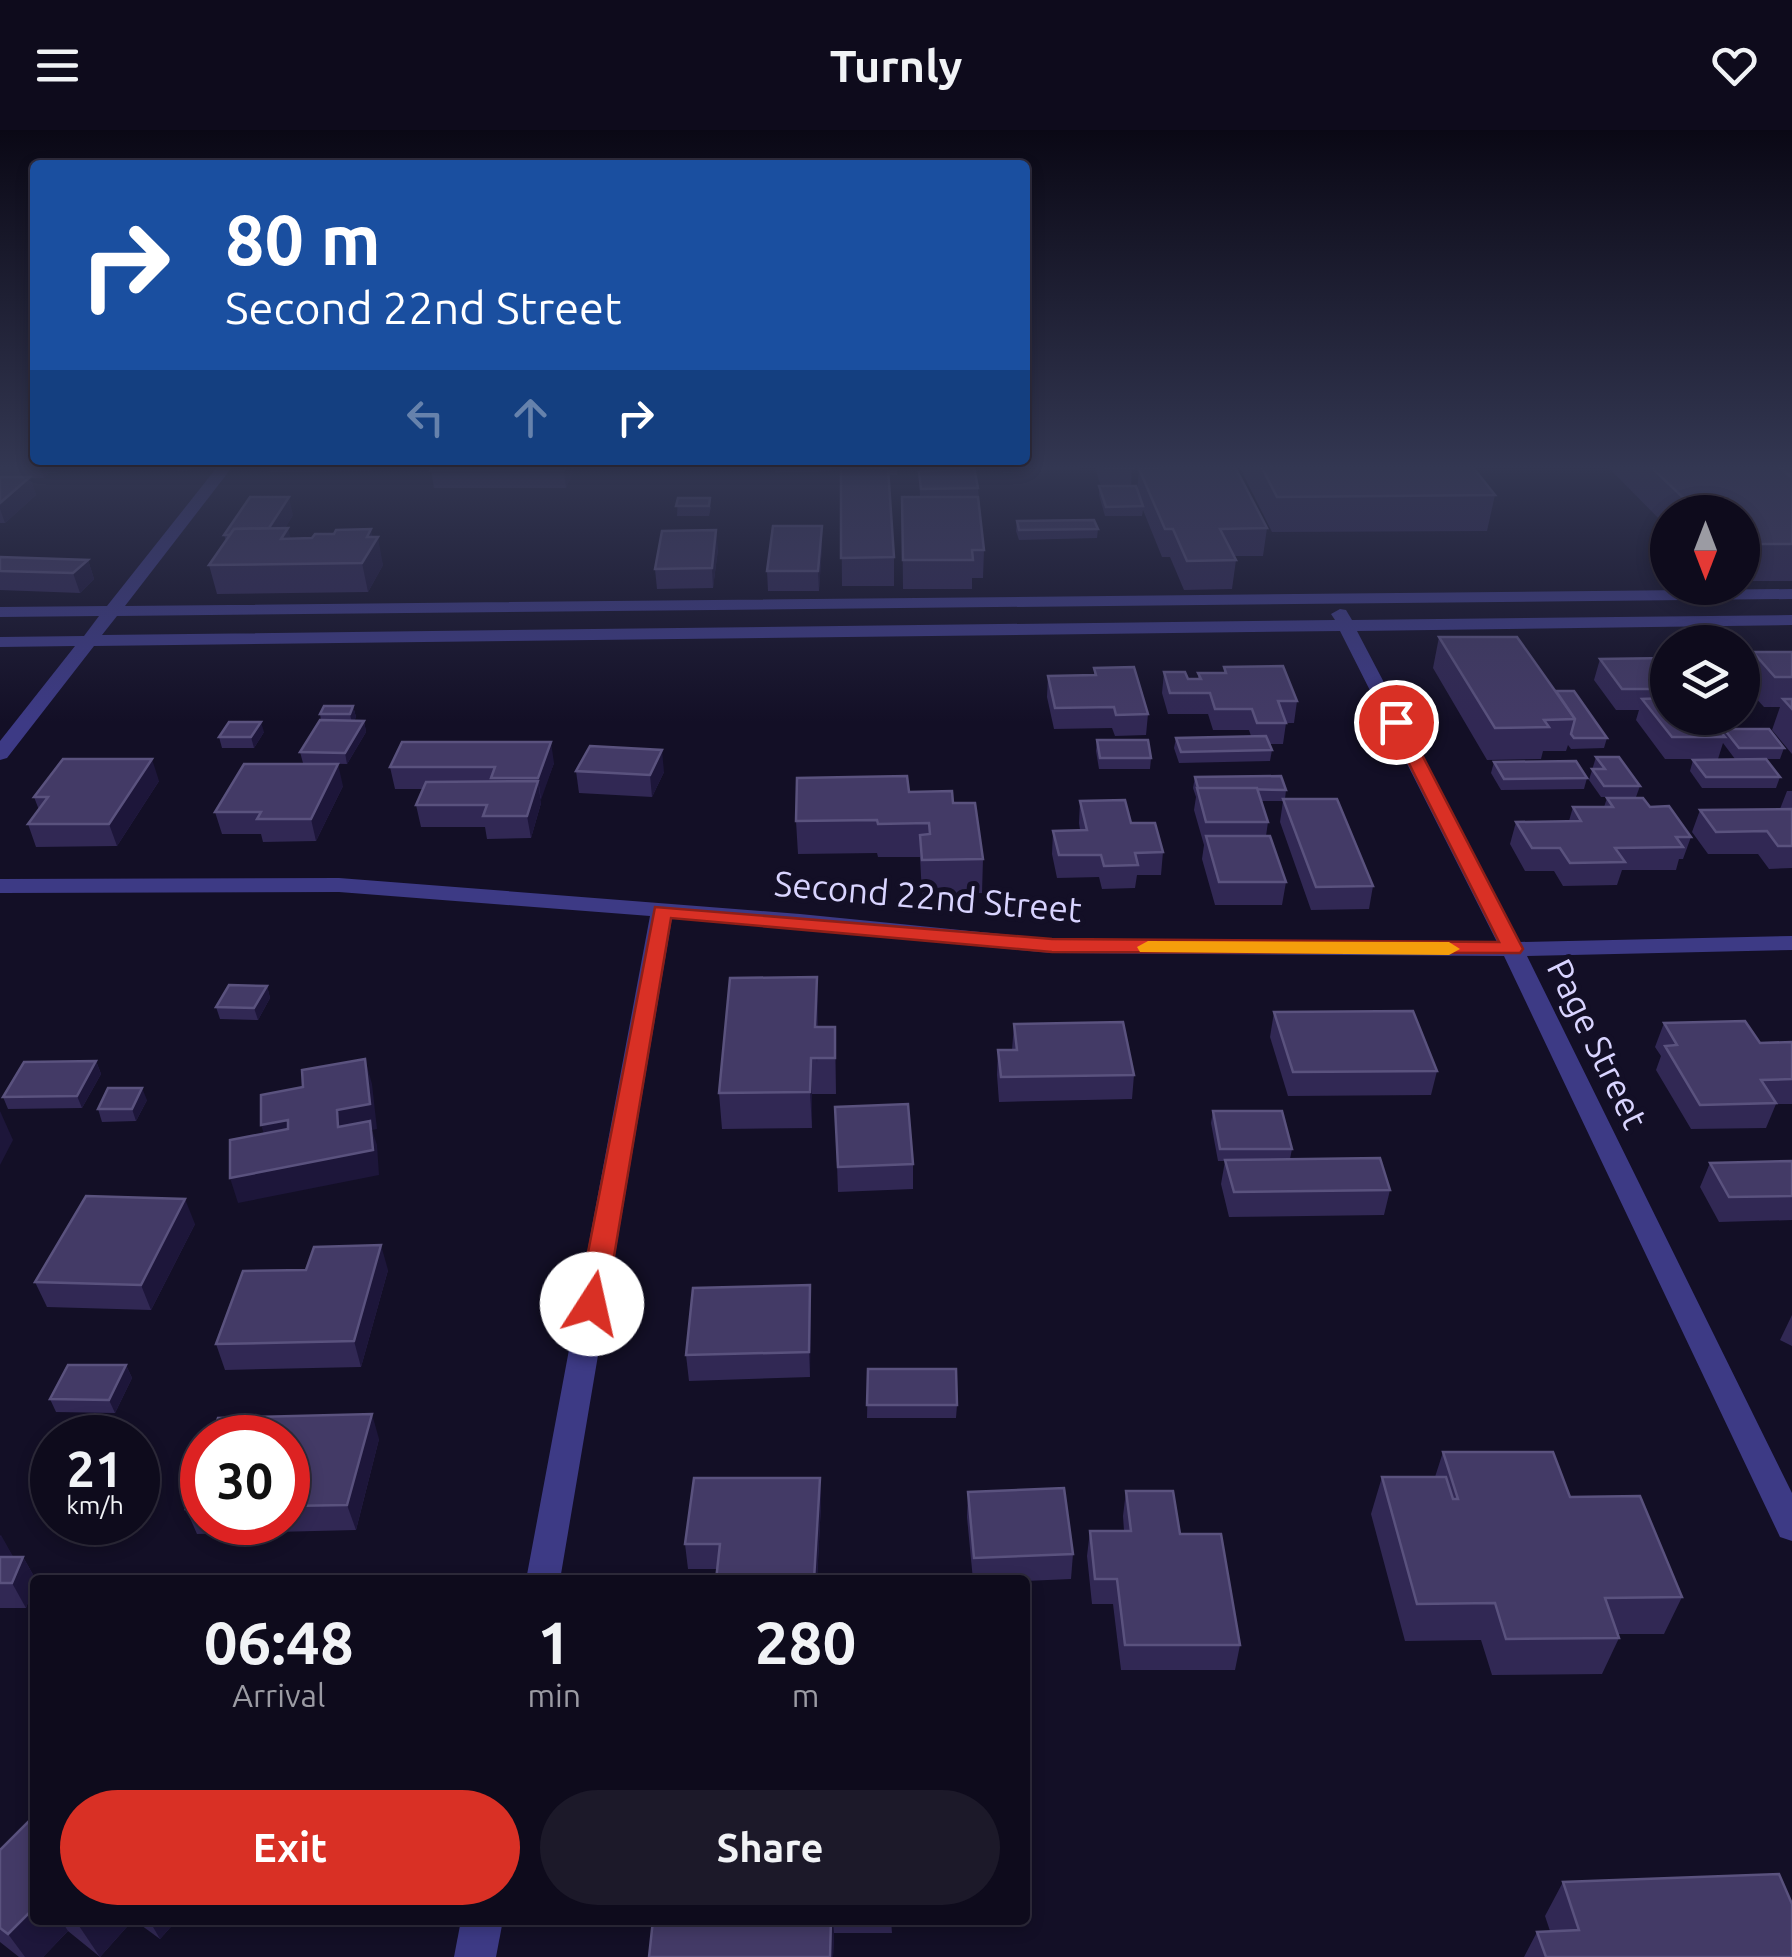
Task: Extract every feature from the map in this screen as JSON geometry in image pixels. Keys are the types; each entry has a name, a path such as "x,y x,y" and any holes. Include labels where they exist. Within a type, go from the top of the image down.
{"street":[{"path":"0,754 159,551"},
{"path":"0,612 1792,594"},
{"name":"Page Street","path":"1330,597 1512,949 1792,1527"},
{"path":"0,642 1792,620"},
{"name":"Second 22nd Street","path":"0,886 339,885 1052,946 1512,949 1792,943"},
{"path":"544,1575 662,911"},
{"path":"475,1957 481,1925"}],"building":[{"path":"219,551 369,551 362,563 209,565"},
{"path":"658,551 714,551 712,568 655,569"},
{"path":"770,551 820,551 818,571 767,571"},
{"path":"841,551 894,551 894,557 841,558"},
{"path":"903,551 972,551 973,560 903,560"},
{"path":"1183,551 1231,551 1236,560 1187,561"},
{"path":"0,557 88,560 73,573 0,571"},
{"path":"1439,637 1517,637 1575,719 1544,720 1549,727 1495,728"},
{"path":"1760,652 1792,652 1792,677 1775,677 1760,660"},
{"path":"1650,658 1650,689 1622,689 1600,659"},
{"path":"1283,666 1297,701 1278,701 1286,723 1257,723 1252,709 1215,709 1210,693 1170,693 1164,672 1185,672 1188,679 1201,679 1198,673 1226,673 1224,667"},
{"path":"1134,667 1148,714 1116,715 1114,707 1055,708 1048,676 1096,675 1094,668"},
{"path":"1556,691 1574,691 1607,738 1574,738 1571,734 1575,719"},
{"path":"324,706 353,706 350,714 320,714"},
{"path":"320,720 364,721 345,753 300,752"},
{"path":"229,722 261,722 251,737 219,737"},
{"path":"1760,729 1769,729 1784,748 1739,748 1729,735 1760,735"},
{"path":"1670,735 1725,737 1672,737"},
{"path":"1266,736 1272,750 1181,752 1176,738"},
{"path":"1097,740 1148,740 1151,758 1100,758"},
{"path":"402,742 551,742 538,778 491,778 495,767 390,767"},
{"path":"590,746 662,750 650,775 576,771"},
{"path":"1596,757 1619,757 1640,786 1604,786 1592,769 1605,769"},
{"path":"63,759 152,759 109,824 28,824 48,797 34,797"},
{"path":"1766,759 1780,777 1706,777 1693,760"},
{"path":"1576,761 1587,778 1504,779 1494,762"},
{"path":"244,764 338,764 311,819 257,819 261,812 215,812"},
{"path":"907,776 909,792 952,791 953,803 975,803 983,859 922,860 920,835 930,834 929,823 796,821 797,778"},
{"path":"1281,776 1286,790 1198,788 1195,777"},
{"path":"538,781 527,816 483,816 487,805 416,805 426,782"},
{"path":"1197,788 1257,788 1268,822 1206,822"},
{"path":"1607,798 1643,798 1650,807 1669,806 1691,837 1676,837 1683,847 1615,848 1625,862 1570,863 1560,848 1532,848 1516,822 1581,821 1573,807 1613,807"},
{"path":"1283,799 1337,799 1373,886 1316,887"},
{"path":"1125,800 1131,823 1155,823 1163,852 1135,853 1138,865 1104,866 1101,855 1059,855 1053,831 1087,830 1080,801"},
{"path":"1792,809 1792,846 1778,846 1767,831 1716,832 1700,810"},
{"path":"1206,836 1270,836 1286,882 1219,882"},
{"path":"817,977 815,1027 835,1027 835,1058 811,1058 810,1092 719,1093 730,978"},
{"path":"229,985 267,986 254,1008 216,1007"},
{"path":"1413,1011 1437,1071 1293,1072 1274,1012"},
{"path":"1745,1021 1760,1043 1792,1042 1792,1079 1761,1080 1776,1103 1700,1105 1665,1046 1677,1045 1664,1023"},
{"path":"1123,1022 1134,1075 1001,1077 998,1050 1017,1050 1014,1024"},
{"path":"365,1059 370,1104 337,1110 338,1127 370,1121 373,1150 230,1178 230,1140 288,1129 288,1120 261,1125 261,1095 303,1087 302,1070"},
{"path":"96,1061 77,1096 3,1097 24,1062"},
{"path":"108,1088 142,1088 132,1109 98,1109"},
{"path":"908,1104 913,1164 838,1167 835,1107"},
{"path":"1213,1111 1282,1111 1292,1149 1220,1149"},
{"path":"1380,1158 1390,1190 1234,1192 1225,1160"},
{"path":"1792,1161 1792,1196 1729,1197 1710,1163"},
{"path":"86,1196 185,1199 141,1285 35,1282"},
{"path":"381,1245 354,1341 216,1344 243,1271 306,1270 314,1247"},
{"path":"810,1285 809,1352 686,1355 693,1288"},
{"path":"68,1365 126,1365 109,1400 50,1399"},
{"path":"868,1369 956,1369 957,1405 867,1405"},
{"path":"372,1414 347,1505 310,1506 310,1416"},
{"path":"1443,1452 1553,1452 1570,1497 1640,1496 1682,1597 1605,1598 1619,1638 1506,1639 1495,1603 1417,1604 1382,1477 1446,1477 1453,1499 1458,1499"},
{"path":"694,1478 820,1478 814,1575 717,1575 720,1544 685,1544"},
{"path":"1064,1488 1073,1554 974,1558 968,1492"},
{"path":"1126,1491 1173,1491 1180,1534 1221,1534 1240,1645 1125,1645 1117,1579 1095,1579 1090,1531 1131,1531"},
{"path":"0,1557 23,1557 12,1583 0,1583"},
{"path":"30,1820 30,1912 8,1934 0,1928 0,1850"},
{"path":"1779,1874 1792,1904 1792,1957 1546,1957 1537,1932 1579,1930 1563,1882"},
{"path":"652,1925 831,1925 830,1957 649,1957"}],"slow traffic":[{"path":"1148,947 1449,949"}],"route":[{"path":"592,1304 662,911 1052,946 1512,949 1396,722"}]}
